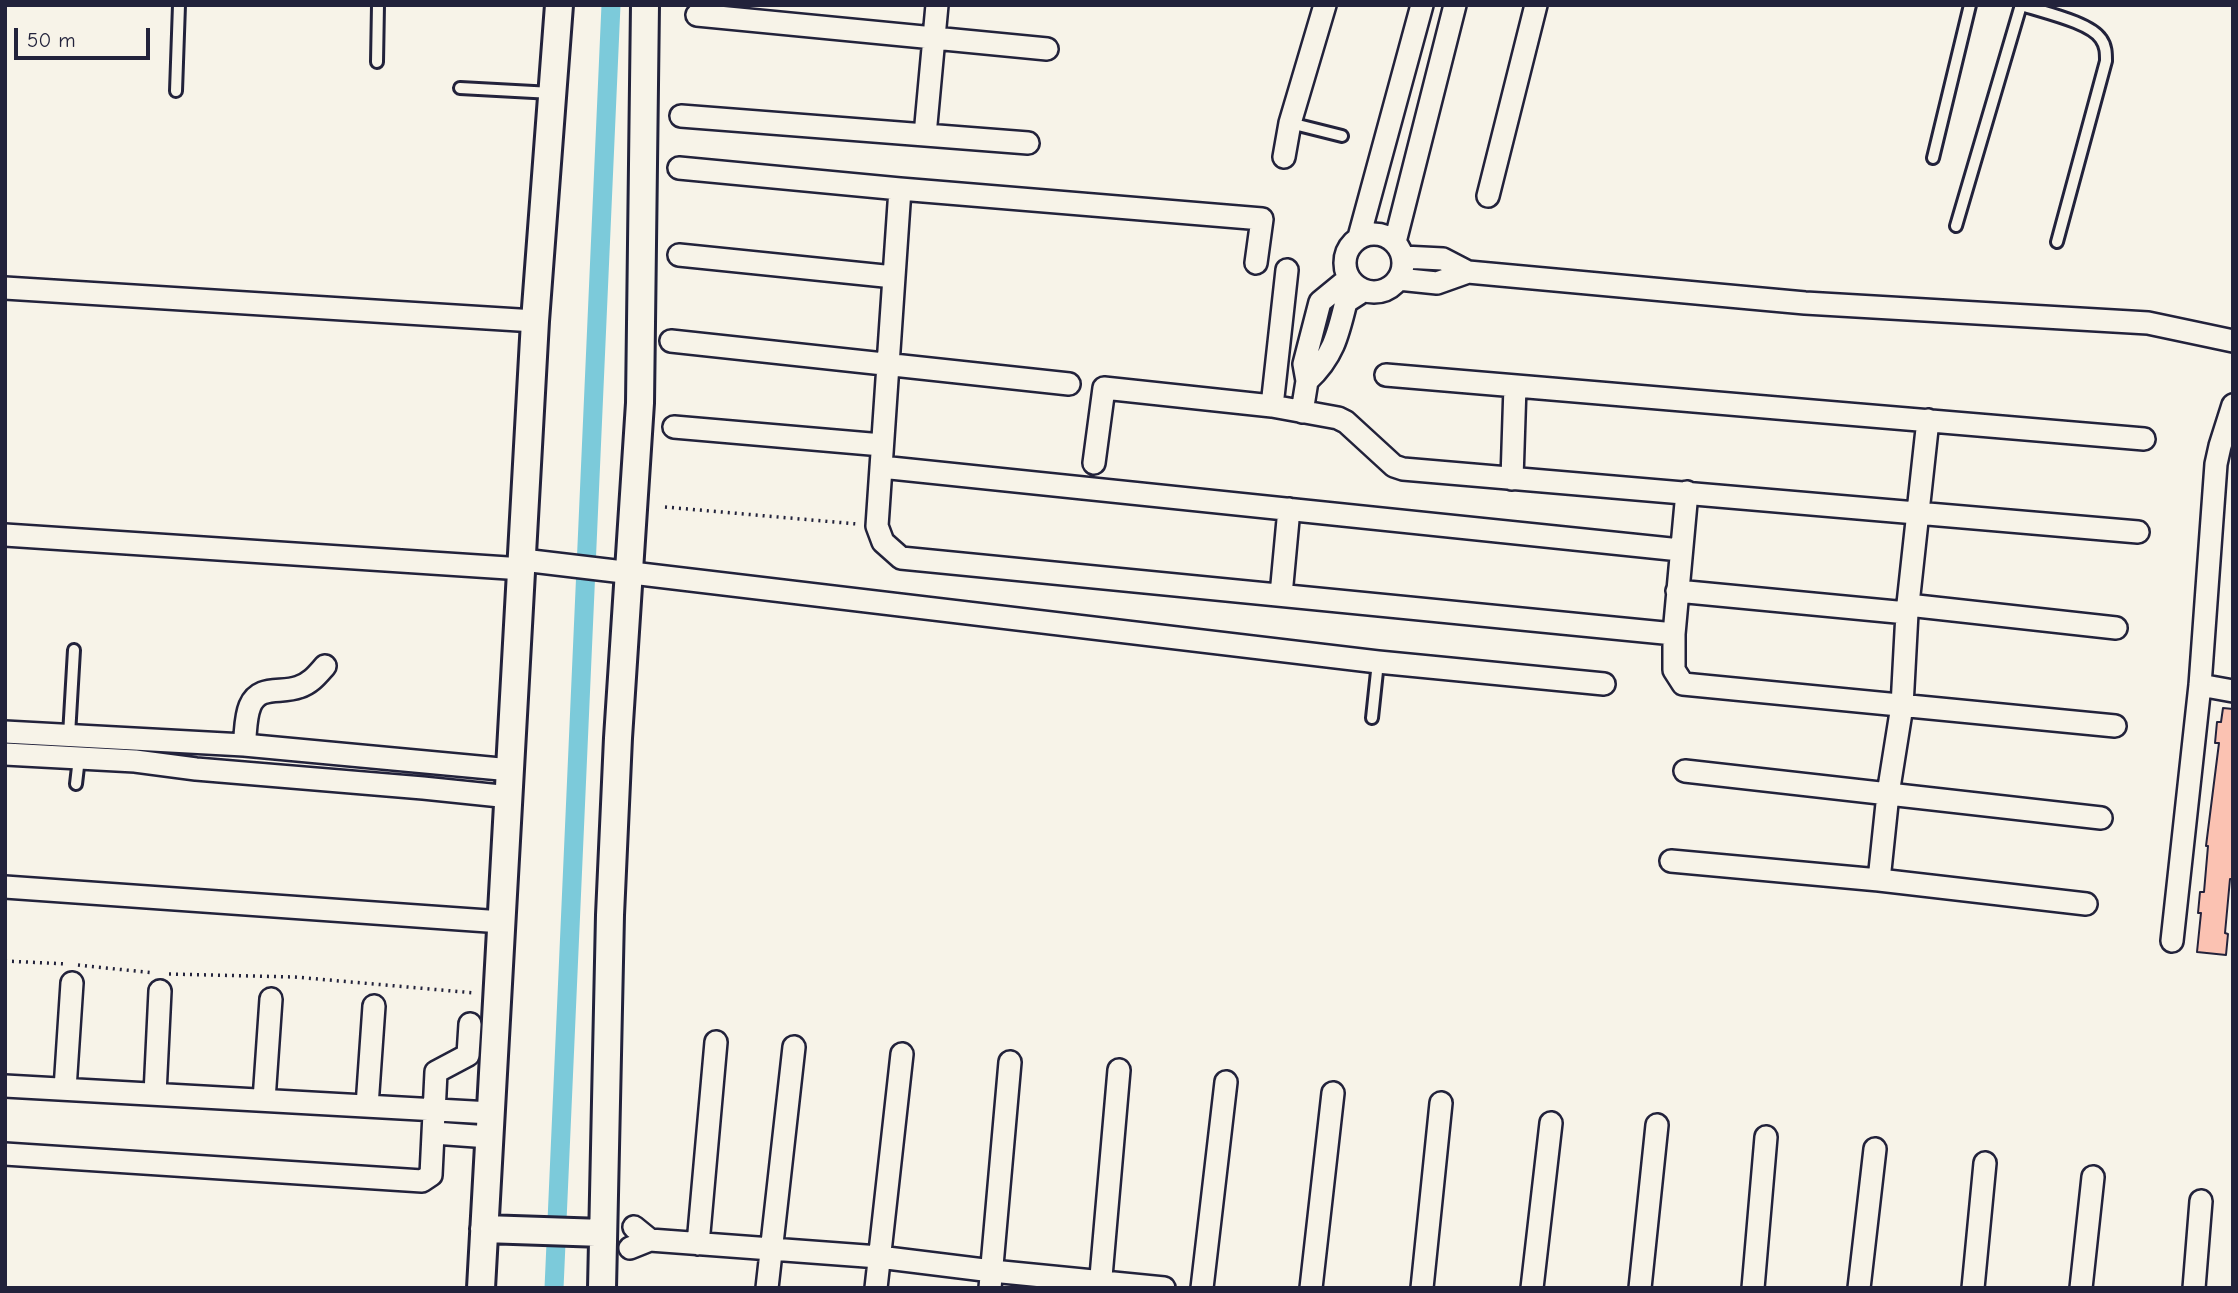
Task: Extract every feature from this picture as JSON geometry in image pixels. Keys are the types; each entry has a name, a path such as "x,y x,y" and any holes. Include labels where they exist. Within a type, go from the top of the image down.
{"street":[{"path":"481,1288 511,770 528,564 535,321 559,5"},
{"path":"601,1288 617,1236 610,915 618,738 621,571 640,403 645,5"},
{"path":"925,135 937,5"},
{"path":"1284,157 1285,141 1325,5"},
{"path":"1359,237 1422,5"},
{"path":"1455,5 1399,249 1403,265 1398,279 1385,290 1373,293 1356,285 1345,270 1346,252 1351,243 1369,233 1380,234 1399,249 1443,259 1468,272 1805,303 2148,323 2233,341"},
{"path":"1488,196 1536,5"},
{"path":"697,15 1047,50"},
{"path":"681,116 1028,143"},
{"path":"679,168 1262,219 1256,263"},
{"path":"900,189 877,526 883,542 901,558 1674,634"},
{"path":"679,255 894,276"},
{"path":"1272,406 1287,270"},
{"path":"1398,279 1437,283 1468,272"},
{"path":"1303,412 1307,381 1322,367 1338,338 1346,302 1356,285"},
{"path":"5,288 535,321"},
{"path":"671,341 1069,384"},
{"path":"1385,375 2144,439"},
{"path":"1512,479 1515,386"},
{"path":"1094,463 1104,388 1272,406 1338,418 1346,422 1394,466 1403,469 2138,532"},
{"path":"2172,940 2200,685 2216,464 2233,405"},
{"path":"1879,880 1888,794 1902,706 1907,609 1928,420"},
{"path":"674,427 883,445"},
{"path":"881,467 1681,550"},
{"path":"1687,492 1674,634 1674,670 1683,684 2115,726"},
{"path":"1281,595 1289,509"},
{"path":"5,535 621,571 1378,662 1604,684"},
{"path":"1677,591 2116,628"},
{"path":"244,746 249,708 254,697 265,691 289,690 302,686 326,666"},
{"path":"2200,685 2233,691"},
{"path":"5,732 244,746 511,770"},
{"path":"5,754 135,761 196,769 510,797"},
{"path":"1685,771 2101,818"},
{"path":"1671,861 1879,880 2086,904"},
{"path":"5,887 502,922"},
{"path":"65,1089 72,983"},
{"path":"155,1094 160,991"},
{"path":"264,1100 271,999"},
{"path":"367,1106 374,1006"},
{"path":"5,1154 422,1181 431,1175 436,1072 468,1055 470,1024"},
{"path":"698,1244 716,1042"},
{"path":"767,1288 794,1047"},
{"path":"876,1288 902,1054"},
{"path":"991,1279 1010,1062"},
{"path":"1100,1284 1119,1070"},
{"path":"1202,1288 1226,1082"},
{"path":"5,1086 434,1110 490,1125"},
{"path":"1311,1288 1333,1093"},
{"path":"1422,1288 1441,1103"},
{"path":"1532,1288 1551,1123"},
{"path":"434,1133 490,1125"},
{"path":"1640,1288 1657,1125"},
{"path":"1753,1288 1766,1137"},
{"path":"1859,1288 1875,1149"},
{"path":"1972,1288 1985,1163"},
{"path":"2081,1288 2093,1177"},
{"path":"2194,1288 2201,1201"},
{"path":"484,1229 617,1236 771,1251 879,1257 991,1279 1164,1288"}],"lane":[{"path":"176,91 179,5"},
{"path":"377,62 378,5"},
{"path":"1933,158 1970,5"},
{"path":"1956,226 2022,5 2090,28 2100,37 2106,48 2106,61 2057,242"},
{"path":"460,88 552,93"},
{"path":"1290,123 1342,136"},
{"path":"69,735 74,650"},
{"path":"1372,718 1378,662"},
{"path":"76,784 79,758"}],"path":[{"path":"665,507 877,526"},
{"path":"5,961 61,963 164,974 295,977 498,996"}],"building":[{"path":"2223,708 2233,709 2233,879 2230,879 2225,933 2228,934 2226,955 2197,952 2200,892 2204,892 2206,846 2219,743 2215,743 2217,722 2221,722"}],"waterway":[{"path":"554,1288 611,5"}]}
